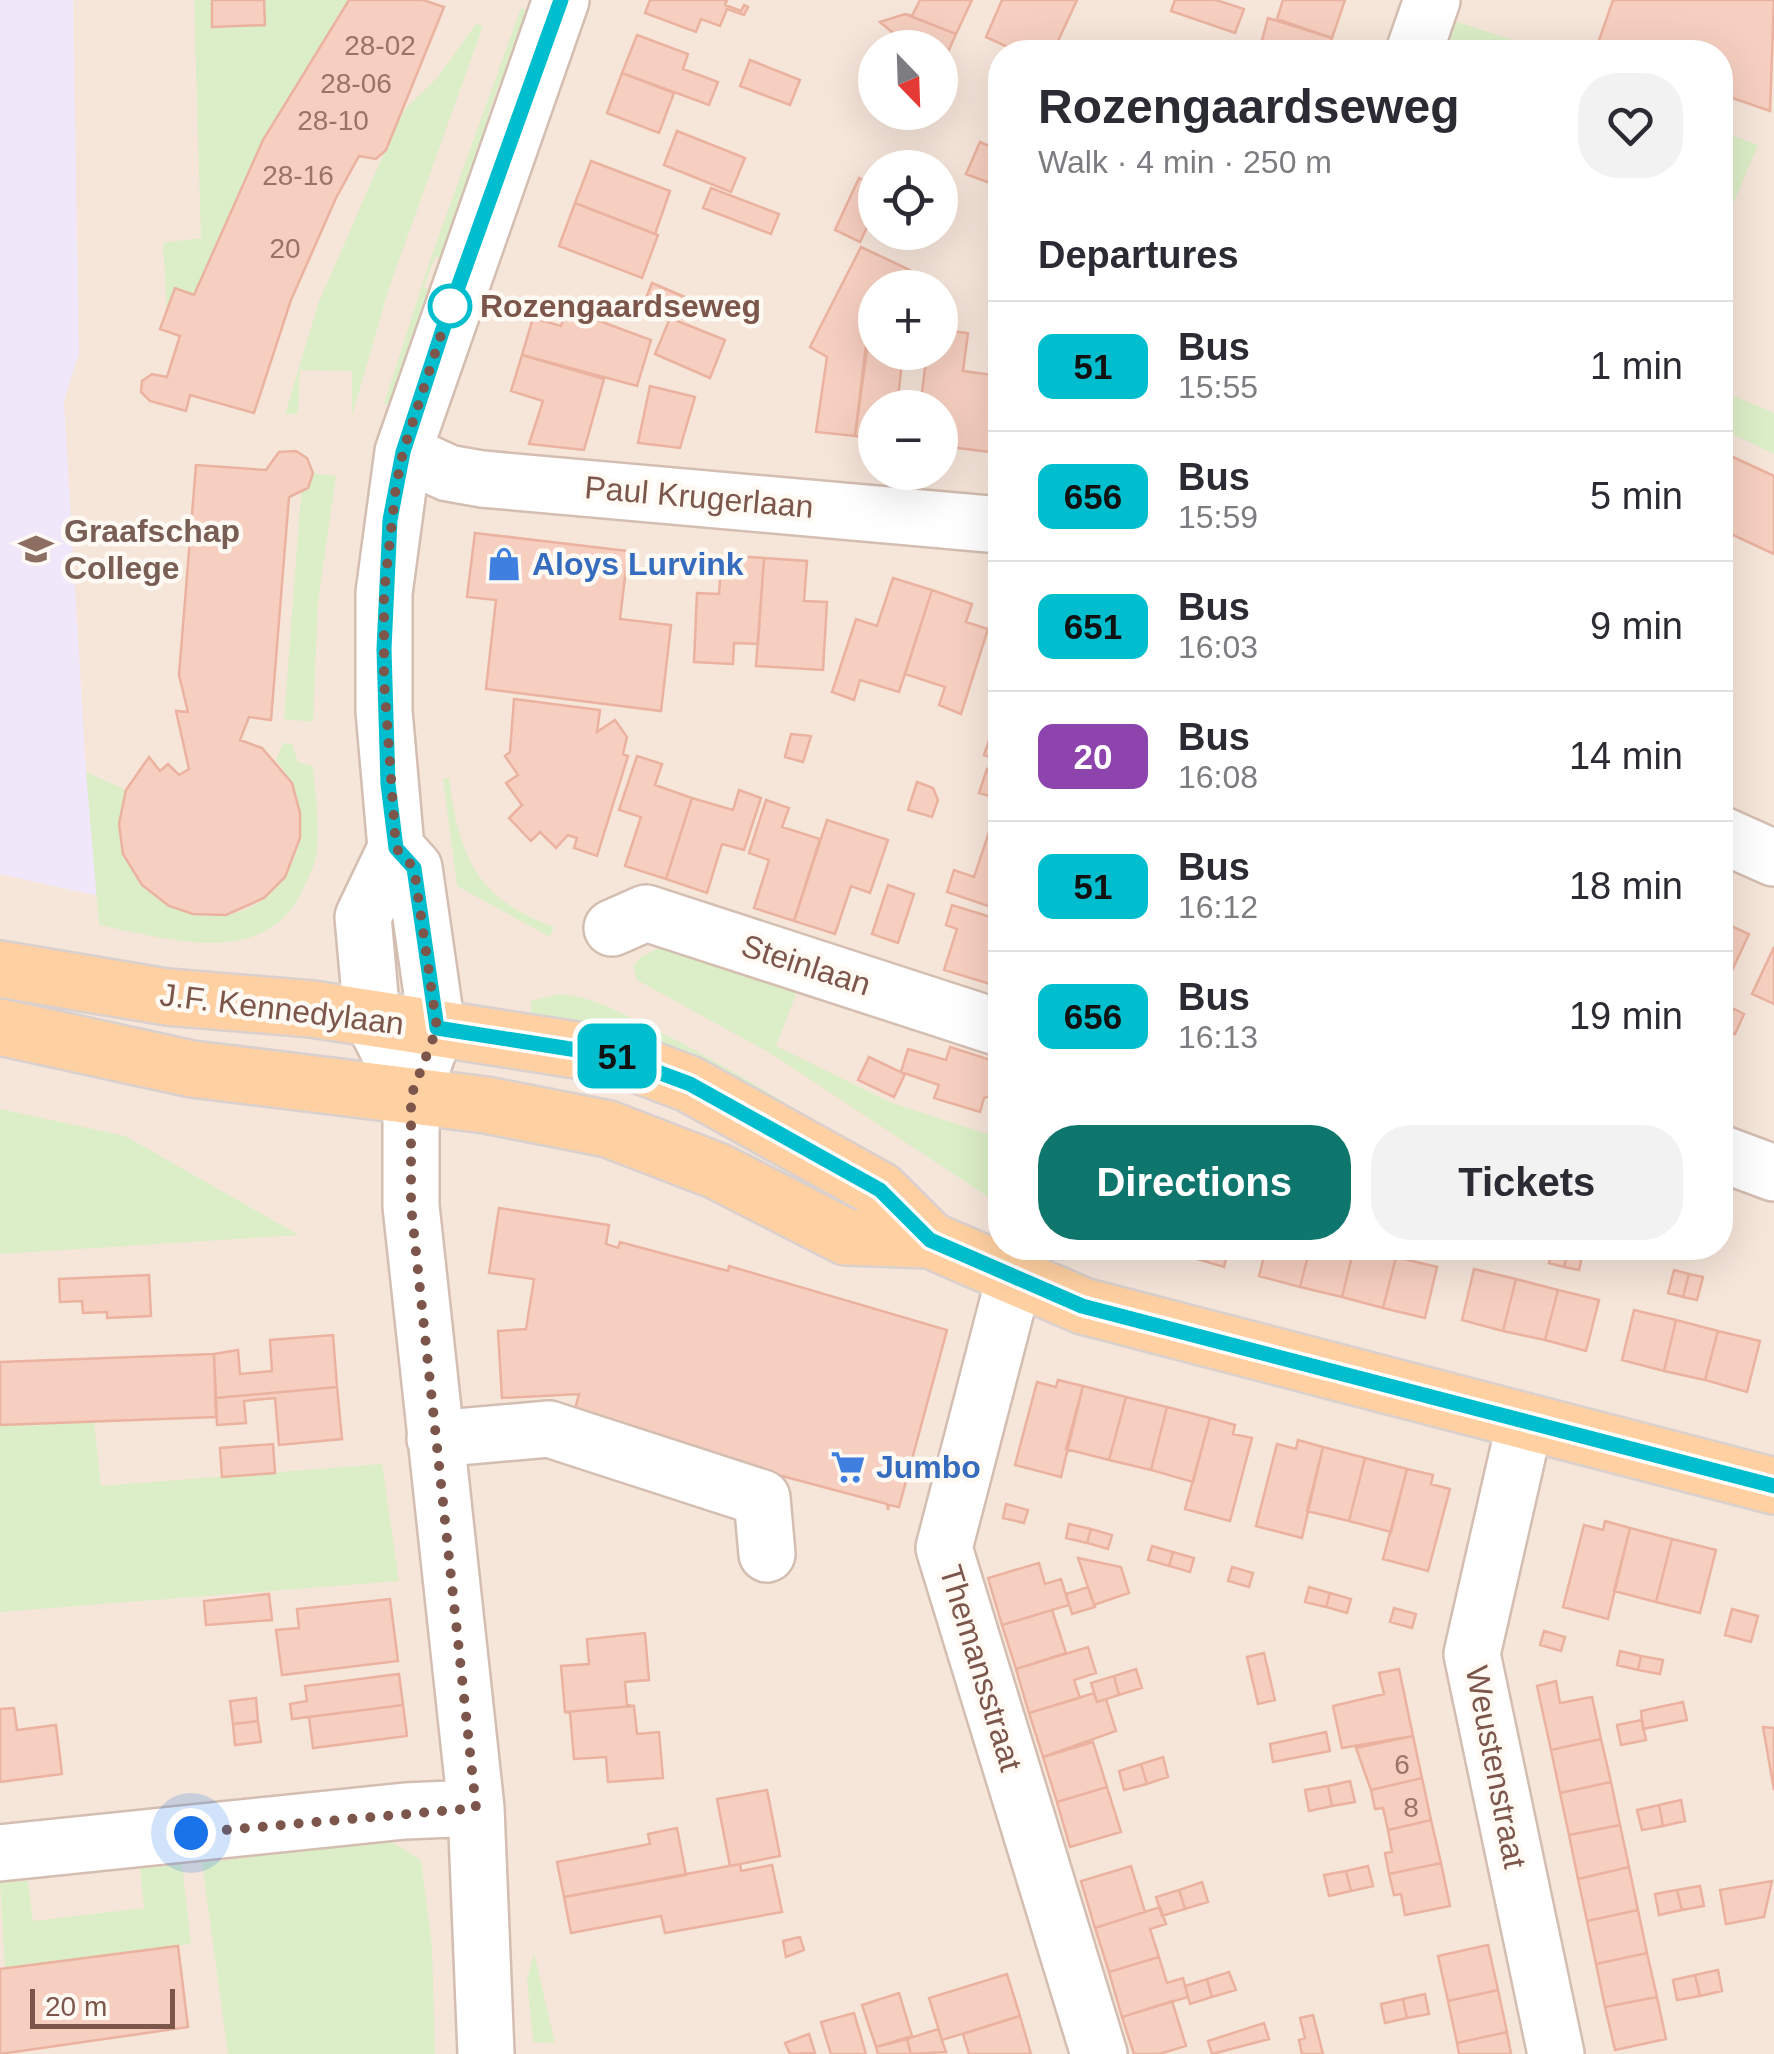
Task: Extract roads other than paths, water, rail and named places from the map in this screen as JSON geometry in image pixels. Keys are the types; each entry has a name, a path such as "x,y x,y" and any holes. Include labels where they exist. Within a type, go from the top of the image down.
{"main road":[{"name":"J.F. Kennedylaan","path":"0,969 167,997 372,1018 615,1056 690,1084 880,1190 930,1240 1082,1306 1774,1486"},
{"name":"J.F. Kennedylaan","path":"0,1027 192,1069 534,1113 608,1129 718,1172 846,1238 930,1240"}],"street":[{"path":"411,1096 372,1018 363,917 396,848 384,711 384,593 403,452 561,0"},
{"path":"1418,40 1432,0"},
{"name":"Paul Krugerlaan","path":"403,452 448,473 482,479 988,524"},
{"path":"1733,840 1774,858"},
{"path":"396,848 414,868 437,1028 411,1096 411,1206 476,1808 486,2054"},
{"name":"Steinlaan","path":"612,928 646,913 988,1024"},
{"path":"1733,1158 1774,1173"},
{"name":"Themansstraat","path":"1014,1278 944,1548 1099,2054"},
{"name":"Weustenstraat","path":"1526,1422 1472,1654 1556,2054"},
{"path":"435,1439 549,1429 762,1498 767,1554"},
{"path":"0,1853 405,1811 476,1808"}],"place":[{"name":"Rozengaardseweg","path":"450,306"},
{"name":"Graafschap College","path":"36,549"},
{"name":"Aloys Lurvink","path":"504,564"},
{"name":"Jumbo","path":"848,1467"}]}
